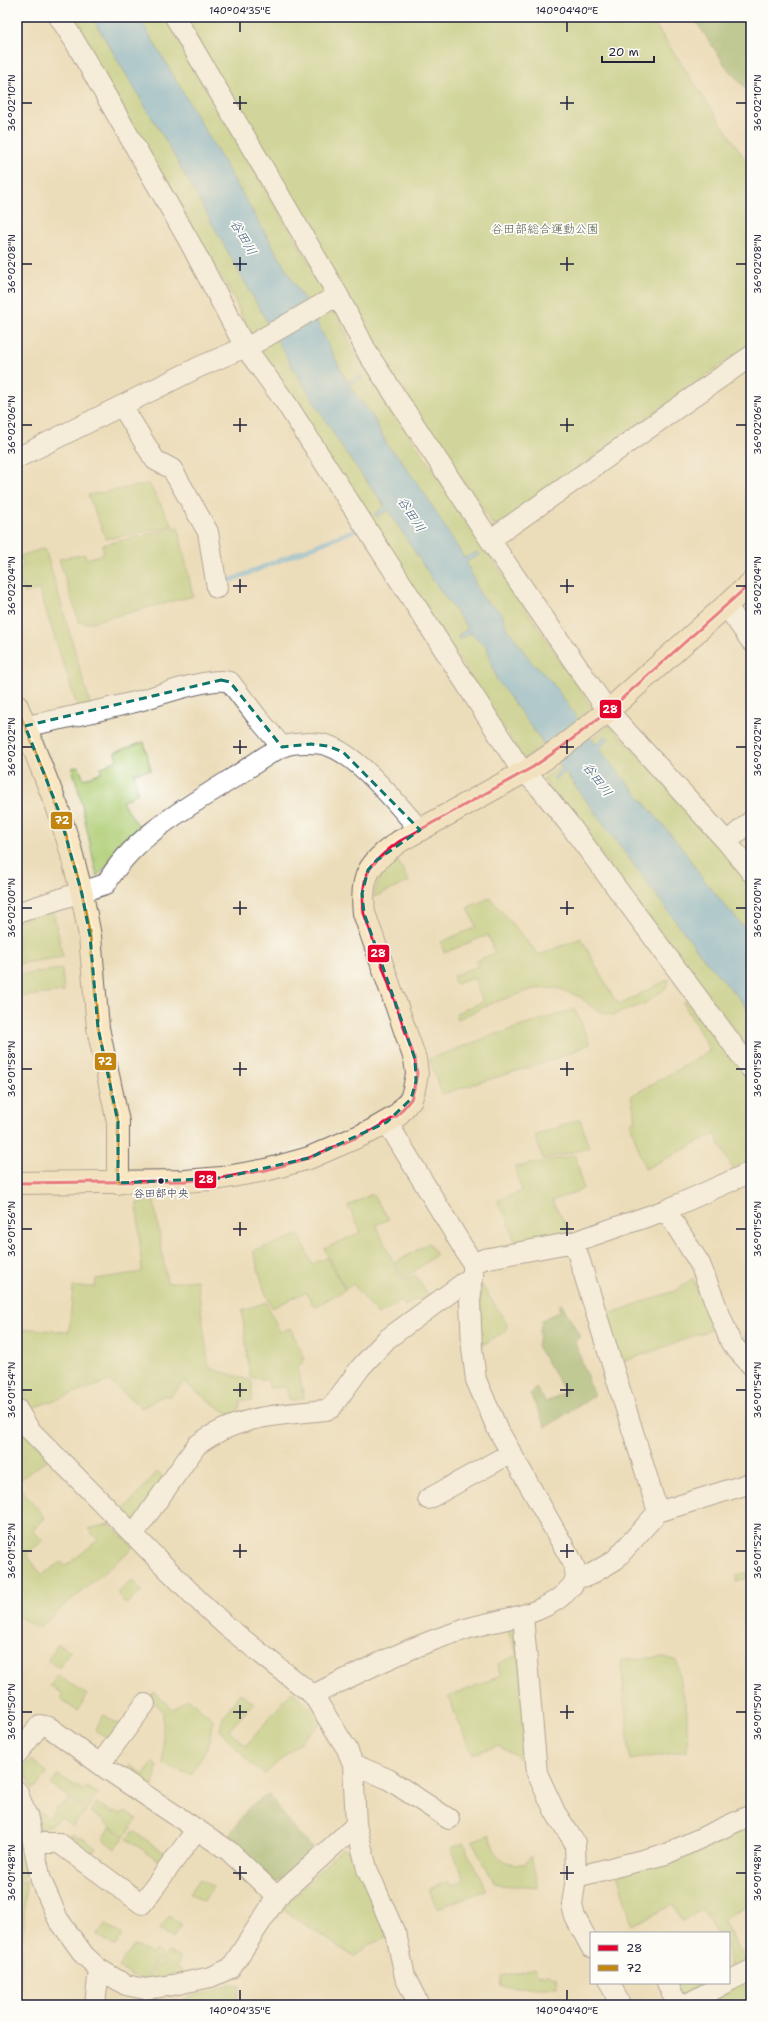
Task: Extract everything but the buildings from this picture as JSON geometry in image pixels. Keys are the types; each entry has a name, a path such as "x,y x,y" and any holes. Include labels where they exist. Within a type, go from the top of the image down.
{"street":[{"path":"59,17 74,40 232,318 286,403 540,788 569,824 751,1069"},
{"path":"175,17 368,354 603,715 727,842 751,872"},
{"path":"17,458 199,367 250,345 335,297"},
{"path":"490,540 751,356"},
{"path":"122,406 155,460 172,469 208,532 217,588"},
{"path":"17,1182 184,1181 222,1178 266,1170 309,1158 371,1131 387,1122 400,1112 411,1099 417,1074 411,1046 364,913 362,894 368,870 388,850 420,830 528,769 603,715 751,583"},
{"path":"726,605 751,641"},
{"path":"21,727 138,701 212,681 226,680 230,682 256,717 282,747"},
{"path":"17,706 21,727 58,809 82,894 90,936 98,1028 118,1122 118,1182"},
{"path":"17,913 82,894 106,884 113,872 146,838 172,818 282,747 311,744 328,746 343,752 358,764 420,830"},
{"path":"727,842 751,821"},
{"path":"313,1695 385,1660 464,1629 524,1616 558,1598 570,1588 576,1578 572,1561 497,1428 476,1380 472,1348 470,1301 473,1270 387,1122"},
{"path":"133,1535 197,1445 209,1436 242,1421 257,1417 326,1410 331,1408 361,1367 387,1340 473,1270 484,1259 574,1242 666,1210 751,1172"},
{"path":"666,1210 700,1264 731,1343 751,1365"},
{"path":"574,1242 658,1512"},
{"path":"17,1409 29,1429 133,1535 225,1625 313,1695 347,1749 353,1764 356,1825 367,1869 397,1938 405,1977 419,2005"},
{"path":"428,1499 511,1453"},
{"path":"576,1578 588,1576 615,1560 658,1512 751,1483"},
{"path":"524,1616 537,1773 555,1812 575,1843 576,1877 572,1905 575,1917 590,1945"},
{"path":"100,1764 145,1704"},
{"path":"17,1754 40,1725 49,1727 100,1764 229,1851 277,1898"},
{"path":"353,1764 388,1779 449,1819"},
{"path":"17,1791 28,1819 41,1880 58,1919 84,1955 99,1969 126,1986 145,1989 172,1986 211,1976 231,1968 277,1898 356,1825"},
{"path":"576,1877 666,1854 751,1815"},
{"path":"33,1843 59,1843 142,1904 197,1829"},
{"path":"95,2005 99,1969"},
{"path":"730,1980 751,1970"},
{"path":"610,1984 620,2005"},
{"path":"668,1984 678,2005"},
{"path":"685,2005 724,1984"}],"highlighted area":[{"path":"221,680 230,682 282,747 311,744 328,746 343,752 420,830 377,860 368,870 362,894 364,913 415,1059 416,1081 411,1099 387,1122 309,1158 221,1178 118,1183 118,1122 98,1028 90,936 82,894 58,809 25,726"}],"green space":[{"path":"67,17 92,17 166,141 270,326 250,337 236,302 107,80"},
{"path":"139,17 165,17 327,293 307,305"},
{"name":"谷田部総合運動公園","path":"184,17 650,17 751,168 751,343 500,525 492,524 373,346"},
{"path":"693,17 751,17 751,84 746,89 727,68"},
{"path":"334,305 353,350 592,708 577,720 551,681 531,662 507,627 501,612 486,601 480,594 466,562 479,555 477,552 464,558 398,456 389,448 376,423 348,386 361,379 360,375 347,382 314,317"},
{"path":"277,338 344,450 385,507 375,514 376,516 388,510 435,583 468,628 458,636 459,639 471,633 487,647 497,680 544,744 524,759 258,350"},
{"path":"149,484 173,526 106,539 88,495"},
{"path":"178,527 193,596 88,623 79,622 59,559 85,554 86,559 104,554 102,545"},
{"path":"45,548 91,707 78,709 39,589 25,593 17,572 17,569 24,566 20,556"},
{"path":"610,725 727,854 751,884 751,936 702,878 682,848 598,749 608,739 605,736 595,744 591,740"},
{"path":"144,742 151,770 134,773 138,793 122,802 142,831 97,876 78,788 72,768 78,766 84,779 102,772 100,768 117,760 115,752"},
{"path":"560,765 562,768 553,778 555,780 565,772 701,955 751,1012 751,1050 543,779"},
{"path":"396,857 409,882 374,897 381,875"},
{"path":"490,898 539,955 581,938 614,999 621,1004 669,979 666,988 644,1004 612,1015 597,1011 580,997 557,988 534,989 495,1002 458,1019 456,1013 483,1002 474,978 455,984 453,976 478,966 476,961 495,953 488,935 444,953 441,942 476,927 468,907"},
{"path":"53,909 63,957 17,964 17,921"},
{"path":"62,969 64,992 17,997 17,975"},
{"path":"683,1002 694,1002 751,1077 751,1162 732,1168 715,1134 645,1169 630,1123 636,1120 631,1096 710,1051"},
{"path":"575,1009 590,1044 552,1060 442,1094 429,1059 491,1036"},
{"path":"580,1119 589,1148 543,1159 535,1136"},
{"path":"576,1155 583,1189 552,1201 569,1229 568,1234 515,1242 508,1220 497,1201 522,1191 515,1167"},
{"path":"372,1194 389,1219 376,1225 402,1281 415,1275 433,1301 424,1306 418,1298 405,1306 401,1301 378,1315 353,1284 346,1289 324,1249 361,1232 348,1206"},
{"path":"154,1201 167,1283 197,1280 209,1368 252,1381 252,1401 241,1400 237,1416 220,1409 184,1382 171,1396 162,1396 142,1408 109,1381 29,1409 17,1363 17,1331 32,1329 69,1332 73,1287 95,1287 96,1279 142,1272 137,1203"},
{"path":"299,1235 312,1264 327,1258 345,1290 314,1307 306,1292 272,1308 265,1292 253,1251"},
{"path":"429,1243 436,1255 404,1279 395,1263"},
{"path":"693,1278 713,1329 620,1363 606,1315 677,1290"},
{"path":"481,1284 507,1324 506,1331 479,1347"},
{"path":"266,1302 280,1332 290,1328 305,1359 298,1368 304,1398 290,1401 286,1387 269,1388 268,1380 250,1377 242,1311"},
{"path":"562,1304 580,1337 575,1342 594,1396 546,1427 530,1394 536,1388 546,1402 565,1392 537,1346 542,1320 560,1311 558,1306"},
{"path":"17,1424 51,1457 17,1482"},
{"path":"157,1472 166,1480 136,1523 122,1512"},
{"path":"17,1484 45,1518 32,1530 43,1541 26,1554 42,1575 61,1562 66,1566 98,1540 88,1529 109,1524 134,1547 38,1628 17,1616"},
{"path":"751,1571 751,1577 736,1582 737,1576"},
{"path":"132,1580 142,1591 126,1604 117,1593"},
{"path":"511,1624 518,1629 527,1765 514,1754 498,1746 472,1754 448,1697 500,1676 498,1664 517,1655 507,1629 473,1641 470,1635"},
{"path":"58,1644 70,1651 59,1668 48,1660"},
{"path":"664,1657 677,1661 687,1713 687,1751 630,1760 621,1660"},
{"path":"58,1675 87,1695 77,1711 60,1699 63,1694 50,1686"},
{"path":"292,1691 317,1712 323,1721 265,1774 250,1763 220,1730 223,1717 240,1693 254,1703 229,1730 246,1746"},
{"path":"154,1692 173,1710 188,1698 213,1719 208,1745 191,1775 163,1764 163,1711 150,1697"},
{"path":"104,1715 121,1726 112,1741 95,1730"},
{"path":"30,1761 33,1761 48,1773 33,1790 23,1768"},
{"path":"153,1763 157,1765 156,1775 151,1789 125,1771 130,1765 144,1775"},
{"path":"58,1775 83,1790 86,1786 98,1794 87,1808 51,1785"},
{"path":"269,1794 288,1822 316,1852 287,1879 273,1883 226,1840 248,1808"},
{"path":"68,1798 86,1810 72,1827 61,1817 43,1830 40,1829 35,1809 49,1818"},
{"path":"96,1803 114,1813 115,1811 121,1814 125,1811 137,1819 125,1836 90,1812"},
{"path":"17,1812 26,1838 28,1874 17,1882"},
{"path":"751,1823 751,1904 723,1920 730,1932 715,1932 703,1909 682,1921 674,1904 632,1925 617,1873"},
{"path":"111,1827 124,1838 115,1849 102,1839"},
{"path":"133,1831 168,1855 162,1863 127,1839"},
{"path":"72,1834 80,1839 81,1837 96,1848 93,1852 88,1853 69,1838"},
{"path":"489,1835 494,1849 504,1861 516,1864 525,1864 531,1856 538,1888 501,1885 494,1882 472,1841"},
{"path":"463,1843 487,1890 437,1908 428,1889 449,1881 451,1885 465,1880 451,1848"},
{"path":"342,1848 355,1853 388,1937 368,1945 354,1957 282,1909"},
{"path":"200,1879 213,1887 204,1902 190,1893"},
{"path":"26,1881 19,2005 17,2005 17,1883"},
{"path":"169,1916 182,1925 173,1938 160,1929"},
{"path":"105,1924 122,1935 115,1946 97,1935"},
{"path":"730,1933 748,1965 730,1974"},
{"path":"134,1945 152,1955 155,1950 162,1955 145,1979 129,1974 118,1967"},
{"path":"168,1952 181,1958 176,1966 183,1972 161,1979 148,1979"},
{"path":"535,1969 538,1976 550,1974 551,1976 556,1977 557,1987 502,1987 501,1977"},
{"path":"751,1974 751,2005 694,2005"},
{"path":"674,1984 713,1984 682,1999"},
{"path":"230,1985 240,1986 237,2005 168,2005 168,2001 184,1999"},
{"path":"148,1997 157,1997 157,2005 147,2005"}],"water":[{"name":"谷田川","path":"92,17 139,17 314,317 347,382 360,375 362,378 349,386 372,415 389,448 398,456 428,499 464,558 477,552 479,555 466,562 480,594 486,601 501,612 507,627 531,662 551,681 595,744 606,736 609,739 599,749 682,848 702,878 751,936 751,1012 701,955 565,772 555,780 553,778 562,768 497,680 487,647 471,633 459,640 458,636 468,628 435,583 388,510 376,517 374,514 385,506 344,450 290,363 166,141"}],"waterway":[{"path":"224,583 355,530"},
{"path":"746,1337 751,1334"}],"transit line":[{"name":"28","path":"17,1183 185,1181 221,1178 266,1170 309,1158 371,1131 397,1116 411,1099 417,1074 415,1059 364,913 363,900 365,879 374,863 400,841 533,767 562,747 608,711 751,583"},
{"name":"72","path":"17,706 58,809 82,894 90,936 98,1028 118,1122 118,1183"}],"place":[{"name":"谷田部中央","path":"161,1181"}]}
